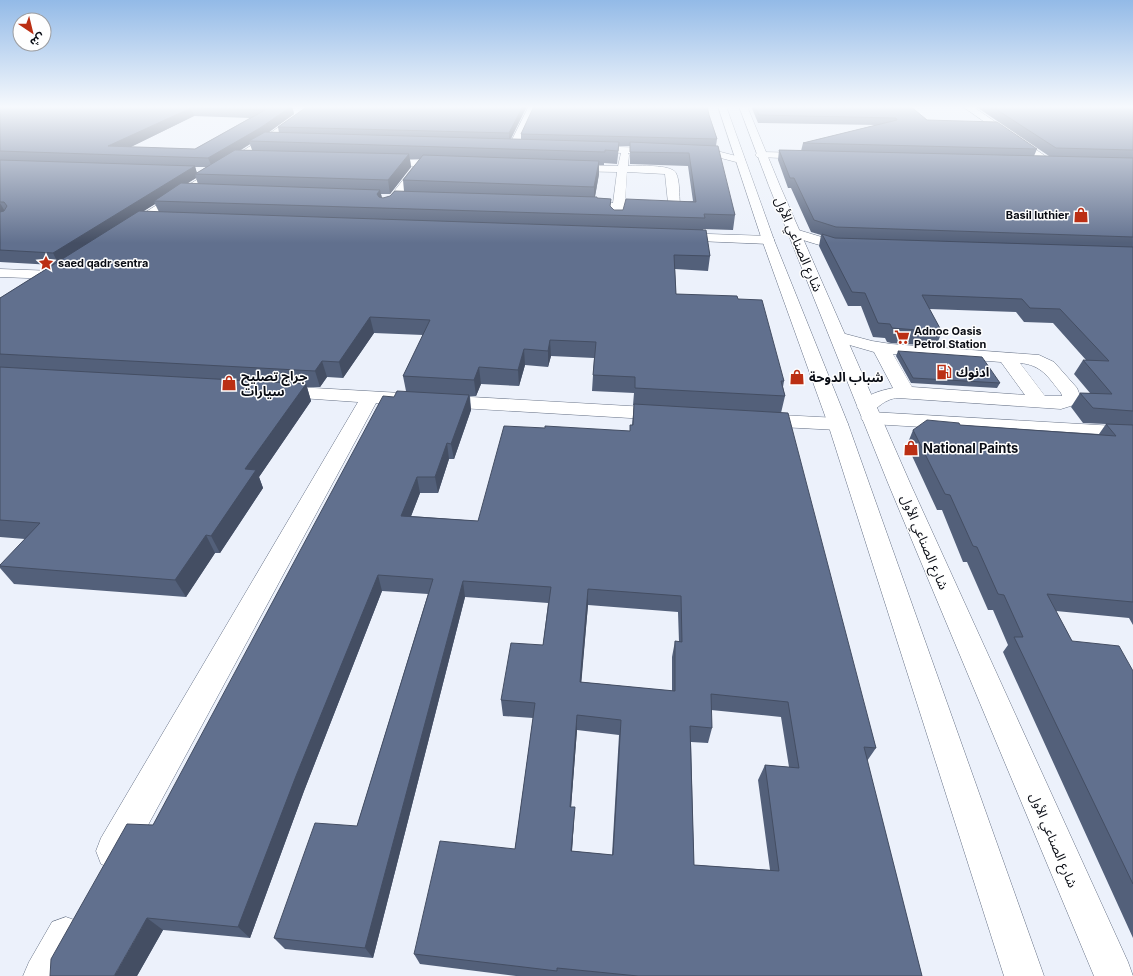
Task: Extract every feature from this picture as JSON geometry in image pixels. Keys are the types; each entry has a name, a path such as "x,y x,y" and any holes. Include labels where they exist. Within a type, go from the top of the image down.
{"main road":[{"path":"118,235 247,152"},
{"path":"616,228 625,152"},
{"path":"670,152 815,156"},
{"path":"1034,161 1053,162 1037,152"},
{"name":"شارع الصناعي الأول","path":"746,154 795,234 869,413 1114,976"},
{"name":"شارع الصناعي الأول","path":"746,154 768,240 838,424 1024,976"},
{"path":"237,158 260,158"},
{"path":"368,162 461,164"},
{"path":"376,221 422,163"},
{"path":"561,168 661,170 670,172 674,204 670,207 663,208 572,204"},
{"path":"198,171 214,172"},
{"path":"184,192 200,193"},
{"path":"378,198 409,199"},
{"path":"143,219 167,220"},
{"path":"795,234 832,244 864,245"},
{"path":"669,237 768,240"},
{"path":"804,256 818,247 832,244"},
{"path":"37,287 68,267"},
{"path":"0,273 55,275"},
{"path":"838,336 881,348 933,355 1006,356 1033,359 1048,366 1072,395 1070,400 1066,402 1040,402 955,390 905,392 886,394 869,413"},
{"path":"881,348 905,392"},
{"path":"1006,356 1040,402"},
{"path":"260,391 679,415"},
{"path":"102,873 370,397"},
{"path":"869,413 1133,433"},
{"path":"743,419 838,424"},
{"path":"43,976 78,914"}],"building":[{"path":"16,152 219,152 208,158"},
{"path":"232,152 409,154 388,180 195,174"},
{"path":"630,152 719,152 735,215 704,214 705,218 154,201 181,183 380,190 377,194 379,197 383,198 390,196 395,191 597,197 611,199 610,206 614,210 623,210 626,199 696,202 689,153"},
{"path":"780,152 847,152 1133,158 1133,237 836,227 814,220 794,178 790,178"},
{"path":"423,155 599,161 594,187 403,180"},
{"path":"0,160 195,166 53,253 0,250 0,212 4,211 7,206 4,202 0,202"},
{"path":"139,211 706,230 710,256 674,255 676,294 737,296 738,299 762,300 784,381 781,381 785,396 635,388 635,377 593,375 596,342 550,340 548,351 524,349 518,370 479,367 474,380 403,376 430,320 370,317 339,362 322,361 315,371 0,354 0,298"},
{"path":"822,234 835,238 1133,247 1133,411 1093,408 1080,393 1112,394 1083,360 1109,361 1060,309 1030,308 1022,299 922,295 942,332 892,328 890,324 878,323 865,293 852,292"},
{"name":"ادنوك","path":"898,351 982,357 1000,383 913,378"},
{"path":"0,367 306,384 245,469 256,470 211,536 206,535 175,580 0,566 40,523 0,520"},
{"path":"397,391 469,395 451,444 447,443 435,477 417,477 401,516 478,521 504,426 545,428 545,426 630,431 630,425 633,425 634,404 788,413 876,748 864,747 922,976 638,976 557,968 557,971 414,954 440,841 515,849 535,703 501,700 511,643 543,645 551,587 463,581 365,948 274,938 315,823 357,826 433,579 378,575 296,776 238,927 147,918 114,976 50,976 51,959 127,824 153,825 383,396 394,397","holes":["588,589 681,596 682,642 675,641 675,691 580,682","711,694 788,702 799,768 765,765 779,871 694,865 690,726 712,728","577,715 621,720 613,855 571,851 575,807 570,807"]},
{"path":"927,420 959,423 960,425 1116,436 1106,424 1133,425 1133,602 1047,594 1072,641 1119,646 1133,671 1133,884 1014,637 1023,637 1004,595 998,594 977,547 973,546 950,495 945,494 913,430"}],"place":[{"name":"Basil luthier","path":"1081,215"},
{"name":"saed qadr sentra","path":"46,263"},
{"name":"Adnoc Oasis Petrol Station","path":"902,337"},
{"name":"ادنوك","path":"944,372"},
{"name":"شباب الدوحة","path":"797,377"},
{"name":"جراج تصليح سيارات","path":"229,383"},
{"name":"National Paints","path":"911,448"}]}
